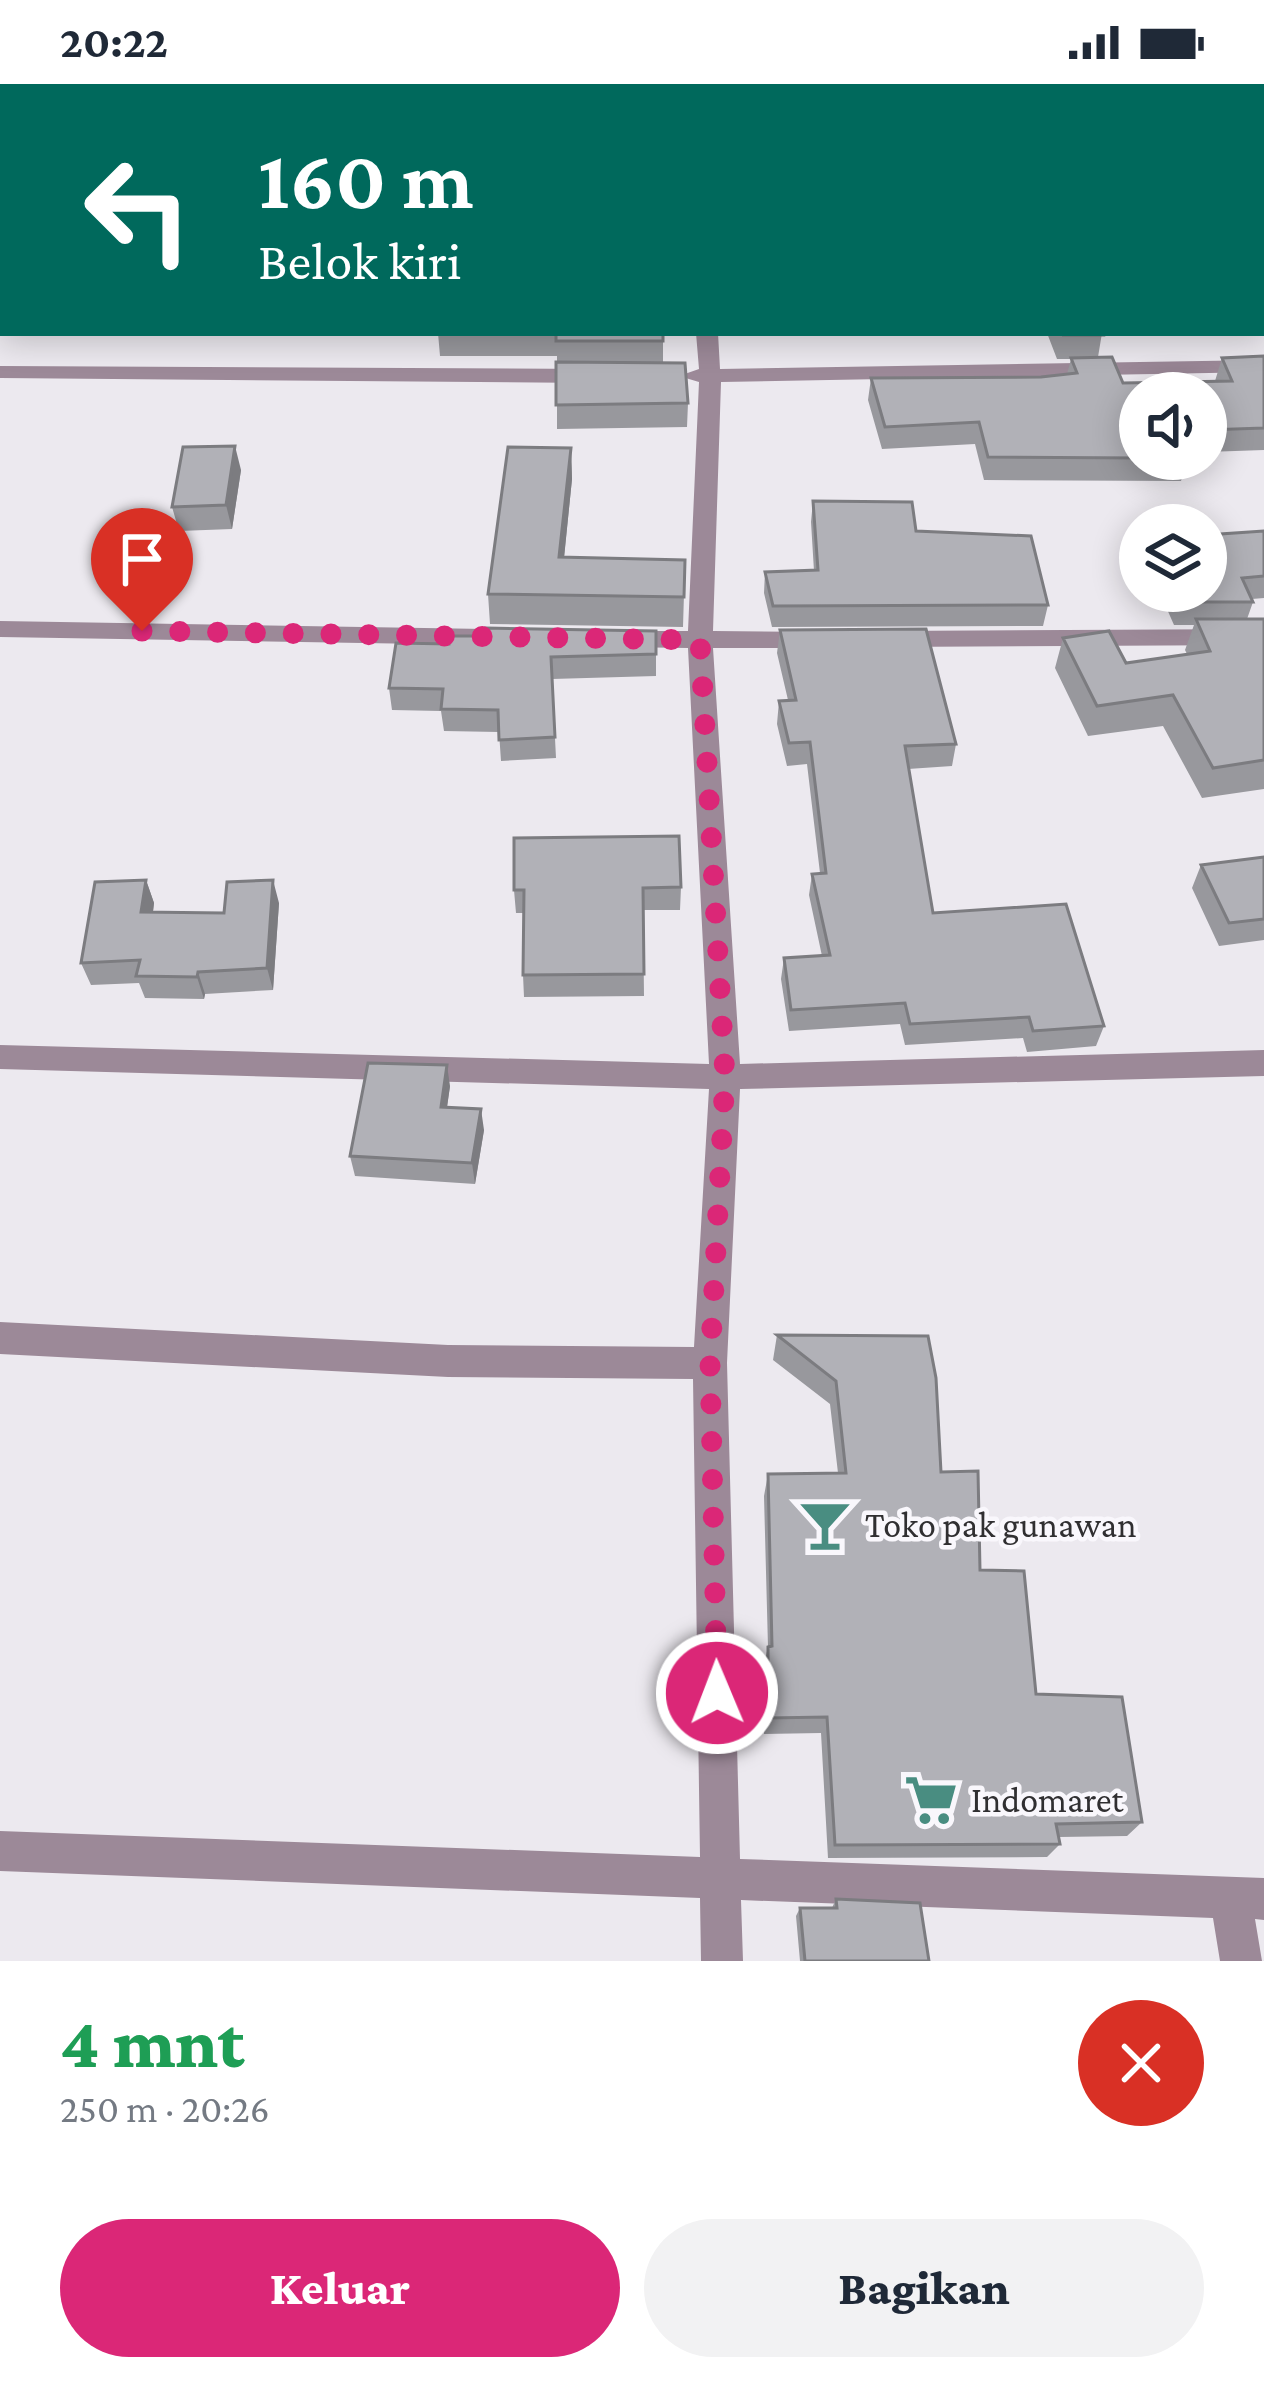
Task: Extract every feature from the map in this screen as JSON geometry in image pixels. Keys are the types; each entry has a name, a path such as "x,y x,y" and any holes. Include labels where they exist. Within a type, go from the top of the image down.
{"street":[{"path":"707,336 710,376 700,640 725,1077 710,1363 722,1961"},
{"path":"663,376 1264,366"},
{"path":"0,372 616,376"},
{"path":"0,628 514,638"},
{"path":"584,639 1264,637"},
{"path":"0,1057 725,1077 1264,1063"},
{"path":"0,1338 448,1361 710,1363"},
{"path":"0,1851 1247,1899 1241,1961"}],"building":[{"path":"556,336 663,336 663,341 556,341"},
{"path":"1264,356 1264,428 1227,429 1227,381 1232,381 1222,358"},
{"path":"1112,357 1119,374 1119,458 988,457 979,422 885,427 871,378 1041,377 1077,373 1071,358"},
{"path":"556,362 685,363 688,403 556,405"},
{"path":"235,446 226,505 172,507 183,447"},
{"path":"508,447 571,448 559,557 685,560 684,597 488,594"},
{"path":"813,501 912,502 916,531 1031,536 1048,605 773,606 765,572 818,570"},
{"path":"1264,531 1264,576 1242,578 1253,602 1227,602 1227,534"},
{"path":"1196,619 1264,619 1264,760 1213,768 1173,695 1097,706 1063,638 1109,631 1126,663 1210,651"},
{"path":"485,628 656,631 656,654 551,657 555,737 499,740 498,710 441,709 443,689 389,688 396,643 449,644 450,636 483,636"},
{"path":"926,629 956,744 905,746 933,913 1066,904 1104,1026 1033,1031 1029,1017 910,1024 905,1003 791,1010 784,958 830,955 812,874 826,873 810,742 789,743 779,701 796,700 780,630"},
{"path":"679,836 681,887 643,888 644,974 523,975 524,890 514,890 514,838"},
{"path":"1264,857 1264,919 1229,923 1201,865"},
{"path":"146,880 141,912 224,913 227,882 273,880 267,968 198,972 197,977 136,976 140,960 81,963 95,882"},
{"path":"368,1063 447,1065 441,1107 481,1109 472,1163 350,1156"},
{"path":"777,1335 928,1336 936,1378 941,1472 978,1471 980,1570 1024,1571 1036,1694 1122,1697 1142,1822 1056,1824 1060,1844 835,1845 827,1717 768,1718 768,1647 772,1646 768,1474 846,1473 836,1381"},
{"path":"836,1899 920,1903 929,1961 805,1961 800,1908 837,1908"}],"place":[{"name":"Toko pak gunawan","path":"825,1525"},
{"name":"Indomaret","path":"931,1800"}],"route":[{"path":"142,631 700,640 725,1077 710,1363 717,1693"}]}
